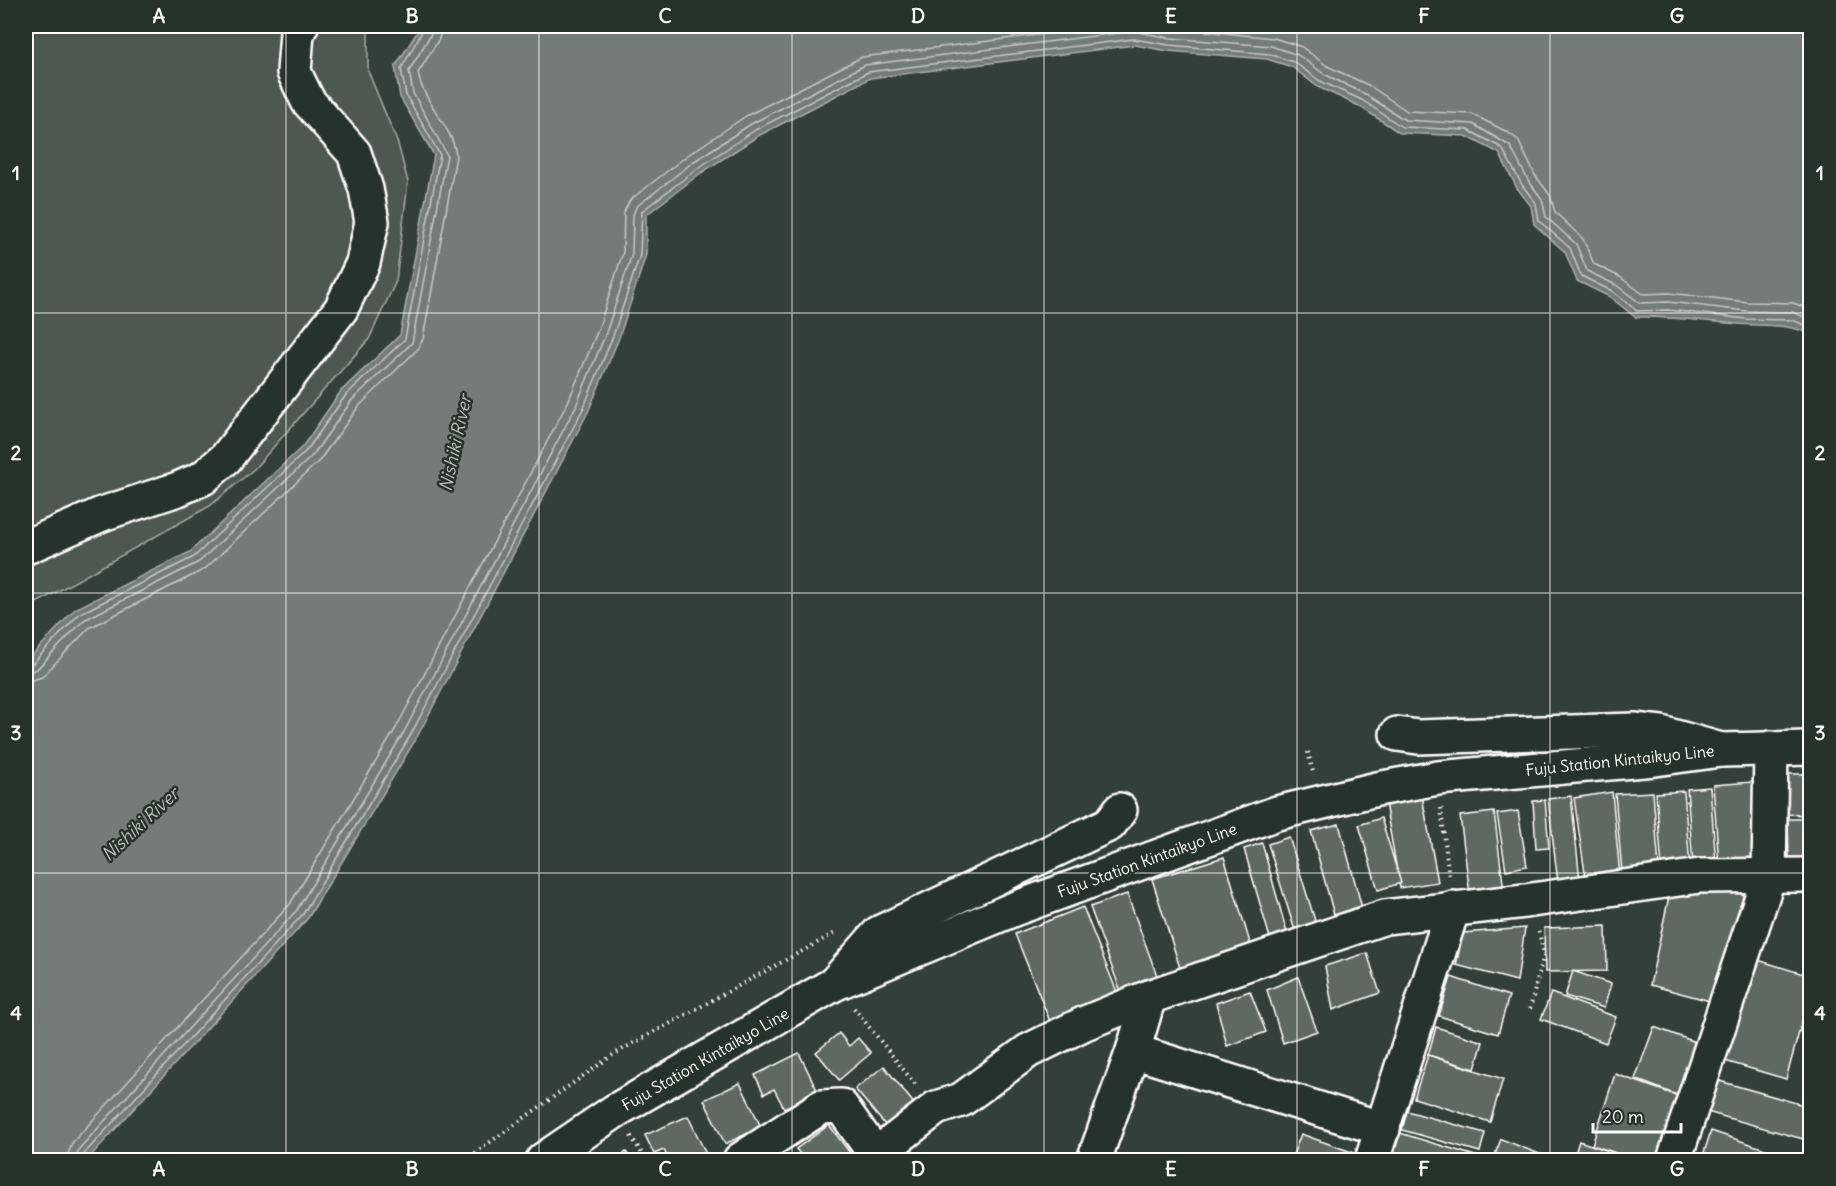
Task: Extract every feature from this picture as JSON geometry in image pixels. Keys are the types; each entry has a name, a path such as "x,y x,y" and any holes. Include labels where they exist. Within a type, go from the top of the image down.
{"street":[{"path":"26,547 102,514 178,489 203,478 226,458 340,309 363,263 372,222 366,189 354,153 308,101 294,72 297,33 301,26"},
{"path":"1397,734 1418,736 1634,730 1661,733 1721,750"},
{"path":"1674,1161 1769,876 1771,748"},
{"name":"Fuju Station Kintaikyo Line","path":"543,1161 615,1111 834,984 1014,909 1277,813 1377,789 1438,778 1655,759 1721,750 1810,748"},
{"path":"834,984 879,933 1110,824 1120,810"},
{"path":"740,1161 821,1107 841,1106 872,1157 936,1108 961,1100 1028,1051 1149,996 1385,917 1525,902 1700,876 1810,875"},
{"path":"1372,1161 1453,908"},
{"path":"1094,1161 1133,1051 1149,996"},
{"path":"1133,1051 1383,1129"}],"path":[{"path":"1438,778 1453,908"},
{"path":"1525,902 1541,936 1544,954 1530,1009"},
{"path":"465,1161 614,1054 838,932"},
{"path":"834,984 936,1108"}],"shaded area":[{"path":"26,26 370,26 368,71 398,144 408,182 396,281 369,339 254,469 210,506 26,609"}],"water":[{"name":"Nishiki River","path":"421,26 1810,26 1810,334 1792,328 1774,326 1635,317 1610,297 1577,281 1565,252 1534,224 1531,206 1517,188 1499,153 1466,136 1400,133 1359,106 1318,87 1292,67 1267,59 1168,51 1135,45 870,78 758,136 701,173 646,215 646,255 619,338 588,412 416,739 308,918 87,1160 26,1160 26,662 75,609 190,552 303,446 341,391 400,335 434,155 400,97 395,67"}],"building":[{"path":"1780,774 1807,774 1807,815 1780,814"},
{"path":"1753,782 1758,862 1719,865 1713,785"},
{"path":"1710,787 1716,864 1693,865 1687,789"},
{"path":"1684,791 1690,867 1662,869 1656,793"},
{"path":"1612,792 1620,875 1586,880 1574,798"},
{"path":"1653,792 1659,868 1622,872 1615,794"},
{"path":"1422,796 1438,882 1400,888 1385,803"},
{"path":"1571,796 1580,880 1558,883 1548,799"},
{"path":"1545,800 1549,848 1536,849 1533,801"},
{"path":"1518,811 1527,866 1506,870 1497,814"},
{"path":"1494,812 1504,891 1470,895 1460,816"},
{"path":"1381,818 1401,883 1378,890 1359,825"},
{"path":"1788,819 1808,819 1809,858 1789,859"},
{"path":"1339,824 1364,915 1336,922 1311,831"},
{"path":"1289,837 1317,927 1296,934 1268,844"},
{"path":"1262,843 1287,933 1270,938 1244,849"},
{"path":"1224,857 1251,946 1180,968 1152,879"},
{"path":"1743,888 1746,908 1714,1002 1650,985 1669,896"},
{"path":"1127,894 1159,981 1122,995 1090,907"},
{"path":"1083,907 1121,1002 1053,1029 1015,934"},
{"path":"1606,926 1607,971 1545,972 1544,928"},
{"path":"1525,928 1517,981 1456,965 1463,933"},
{"path":"1367,953 1380,993 1333,1010 1325,966"},
{"path":"1748,957 1810,976 1810,993 1786,1079 1718,1059"},
{"path":"1573,971 1611,984 1604,1008 1565,996"},
{"path":"1298,977 1317,1031 1283,1043 1267,990"},
{"path":"1451,977 1509,996 1498,1034 1439,1016"},
{"path":"1250,991 1266,1032 1227,1046 1216,1003"},
{"path":"1551,993 1616,1017 1606,1043 1541,1019"},
{"path":"1436,1027 1483,1042 1475,1069 1428,1055"},
{"path":"1654,1027 1706,1046 1687,1099 1635,1079"},
{"path":"839,1033 849,1046 858,1038 871,1053 839,1080 816,1052"},
{"path":"799,1053 818,1092 784,1108 774,1089 764,1094 755,1075"},
{"path":"1428,1055 1503,1079 1490,1122 1414,1098"},
{"path":"884,1066 919,1110 891,1132 855,1089"},
{"path":"1615,1074 1687,1099 1666,1160 1637,1160 1592,1145"},
{"path":"1709,1078 1810,1107 1810,1141 1700,1110"},
{"path":"740,1083 761,1127 725,1144 704,1100"},
{"path":"1407,1111 1485,1133 1480,1152 1402,1130"},
{"path":"688,1116 706,1154 691,1160 669,1160 664,1150 654,1154 645,1135"},
{"path":"829,1125 850,1153 839,1160 805,1160 796,1149"},
{"path":"1711,1131 1798,1160 1702,1159"},
{"path":"1400,1133 1482,1158 1481,1160 1404,1160 1393,1157"},
{"path":"1301,1134 1360,1155 1358,1160 1291,1160"},
{"path":"1501,1139 1542,1155 1540,1160 1493,1160"},
{"path":"1579,1141 1636,1160 1573,1160"},
{"path":"626,1152 632,1160 616,1160"}]}
